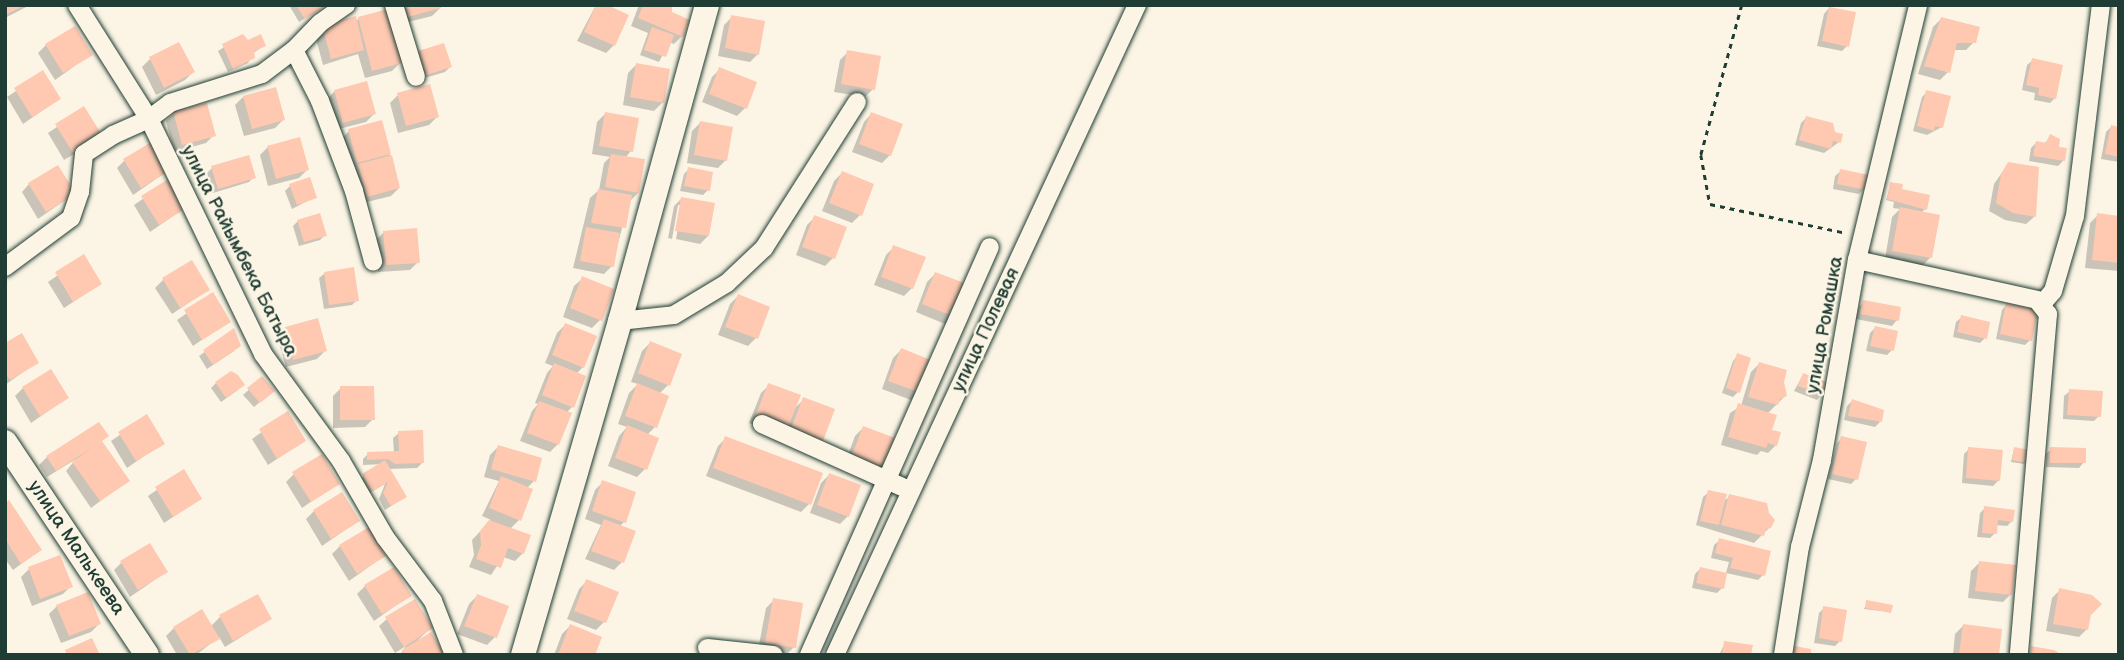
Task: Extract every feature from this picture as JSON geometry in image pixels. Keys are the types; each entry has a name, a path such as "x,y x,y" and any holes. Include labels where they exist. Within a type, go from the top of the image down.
{"street":[{"name":"улица Райымбека Батыра","path":"77,5 149,119 263,354 341,461 385,537 433,601 454,655"},
{"path":"5,267 71,218 80,192 84,154 113,135 149,119 170,103 262,74 294,50 320,23 346,5"},
{"path":"394,5 416,77"},
{"path":"523,655 620,321 707,5"},
{"name":"улица Полевая","path":"835,655 1136,5"},
{"name":"улица Ромашка","path":"1783,655 1800,547 1822,460 1857,260 1918,5"},
{"path":"2041,305 2053,291 2075,216 2101,5"},
{"path":"294,50 320,101 354,191 373,261"},
{"path":"620,321 674,315 727,283 764,248 857,102"},
{"path":"809,655 990,247"},
{"path":"1857,260 2037,300 2048,314 2019,655"},
{"path":"762,424 912,491"},
{"name":"улица Малькеева","path":"5,442 147,655"},
{"path":"708,648 774,655"}],"path":[{"path":"1742,5 1701,155 1710,204 1863,236"}],"building":[{"path":"5,5 26,5 5,15"},
{"path":"296,5 327,5 305,19"},
{"path":"405,5 441,5 441,8 408,17"},
{"path":"596,5 607,5 629,15 615,46 584,32"},
{"path":"643,5 672,5 672,12 690,20 683,37 638,18"},
{"path":"1829,7 1856,12 1849,47 1822,41"},
{"path":"388,9 402,63 372,71 358,17"},
{"path":"731,15 765,21 759,55 725,48"},
{"path":"356,16 364,50 331,59 322,25"},
{"path":"1941,17 1980,27 1976,43 1957,43 1950,73 1924,66"},
{"path":"75,26 93,55 63,73 45,44"},
{"path":"652,27 674,35 666,57 644,50"},
{"path":"243,34 248,40 261,34 266,46 254,51 255,58 233,69 222,44"},
{"path":"179,42 195,72 164,88 149,57"},
{"path":"444,43 452,67 426,75 418,51"},
{"path":"847,50 881,56 875,90 841,84"},
{"path":"2032,58 2063,65 2056,99 2038,95 2039,88 2026,85"},
{"path":"636,63 670,69 664,103 630,97"},
{"path":"719,67 757,82 747,109 709,94"},
{"path":"43,70 61,99 32,117 14,88"},
{"path":"367,81 376,114 343,123 334,90"},
{"path":"430,84 439,117 406,126 397,93"},
{"path":"276,87 285,120 252,129 243,96"},
{"path":"1926,90 1951,96 1943,128 1935,126 1934,131 1917,126"},
{"path":"207,103 216,136 182,145 173,111"},
{"path":"84,106 102,135 73,153 55,124"},
{"path":"605,112 639,118 633,152 599,146"},
{"path":"871,112 903,124 891,156 859,144"},
{"path":"1806,116 1833,123 1835,132 1843,134 1841,143 1833,141 1831,149 1799,140"},
{"path":"382,120 391,154 357,163 348,129"},
{"path":"700,121 733,127 727,161 694,155"},
{"path":"2111,125 2119,127 2119,157 2105,154"},
{"path":"2050,134 2060,139 2059,147 2067,148 2065,161 2033,156 2036,141 2046,143"},
{"path":"300,137 309,170 276,179 267,146"},
{"path":"153,141 171,170 141,188 123,159"},
{"path":"611,154 645,159 639,193 605,187"},
{"path":"249,155 256,178 218,189 211,166"},
{"path":"392,155 400,188 367,197 358,164"},
{"path":"2008,162 2039,167 2036,217 2013,213 1996,203 2001,174"},
{"path":"58,165 76,194 46,212 28,183"},
{"path":"688,167 713,172 710,191 684,186"},
{"path":"1840,169 1869,175 1866,190 1837,184"},
{"path":"842,171 874,184 862,216 829,203"},
{"path":"310,177 317,198 297,205 289,184"},
{"path":"170,178 188,207 159,225 141,196"},
{"path":"1890,182 1903,184 1902,189 1930,195 1927,210 1887,199"},
{"path":"598,189 632,195 626,228 591,223"},
{"path":"681,197 715,203 709,236 675,231"},
{"path":"1900,207 1940,215 1932,258 1892,251"},
{"path":"320,213 327,236 304,242 297,220"},
{"path":"2097,213 2119,216 2119,263 2092,260"},
{"path":"814,215 847,227 835,259 802,247"},
{"path":"586,227 620,233 614,267 580,261"},
{"path":"417,228 420,263 386,265 383,231"},
{"path":"893,245 926,257 913,289 881,277"},
{"path":"84,254 102,284 73,302 55,272"},
{"path":"192,260 210,290 180,308 162,278"},
{"path":"354,267 359,301 329,305 324,272"},
{"path":"935,272 967,284 955,317 922,304"},
{"path":"582,276 614,289 602,321 570,308"},
{"path":"213,292 231,322 202,340 184,310"},
{"path":"738,294 770,307 758,339 725,327"},
{"path":"1863,300 1901,307 1899,321 1860,314"},
{"path":"2006,303 2038,309 2032,341 2000,334"},
{"path":"1961,315 1990,322 1987,339 1957,332"},
{"path":"318,318 327,351 293,360 285,327"},
{"path":"565,323 597,336 584,368 552,355"},
{"path":"1875,326 1898,331 1894,351 1870,346"},
{"path":"234,328 241,346 213,365 203,350"},
{"path":"22,333 39,363 10,380 5,373 5,343"},
{"path":"650,341 682,354 670,386 638,373"},
{"path":"901,348 933,361 921,393 888,381"},
{"path":"1737,353 1751,358 1740,393 1726,388"},
{"path":"1759,362 1787,370 1784,382 1787,396 1780,399 1778,405 1748,397"},
{"path":"554,363 586,376 574,408 542,395"},
{"path":"51,369 69,398 40,416 22,387"},
{"path":"231,371 238,375 245,385 226,398 215,382"},
{"path":"1803,373 1829,383 1824,395 1798,386"},
{"path":"262,376 275,391 260,403 247,388"},
{"path":"637,383 669,396 657,428 625,416"},
{"path":"768,383 801,395 788,427 756,415"},
{"path":"340,386 374,386 375,420 340,420"},
{"path":"2069,389 2103,391 2101,417 2067,415"},
{"path":"803,397 835,409 823,441 791,429"},
{"path":"1852,399 1884,410 1882,422 1848,416"},
{"path":"539,401 572,413 559,445 527,433"},
{"path":"1738,403 1777,415 1772,430 1781,432 1777,446 1768,443 1766,448 1728,437"},
{"path":"288,411 306,441 277,459 259,429"},
{"path":"147,414 165,444 136,461 118,432"},
{"path":"99,422 109,436 102,441 130,481 100,501 72,462 93,447 56,471 46,456"},
{"path":"627,425 659,438 647,470 615,458"},
{"path":"863,426 895,438 883,470 851,458"},
{"path":"423,430 424,463 395,464 388,459 367,460 367,452 399,451 398,431"},
{"path":"725,436 823,473 811,505 713,468"},
{"path":"1841,436 1867,442 1858,480 1832,474"},
{"path":"498,445 542,458 536,482 491,469"},
{"path":"1968,447 2003,450 2000,481 1966,478"},
{"path":"2014,447 2030,450 2028,463 2012,460"},
{"path":"2050,447 2086,448 2086,463 2050,463"},
{"path":"322,454 340,484 311,502 292,472"},
{"path":"385,460 407,497 391,506 383,493 388,482 372,491 362,474"},
{"path":"184,469 202,499 173,517 155,487"},
{"path":"829,473 861,485 849,517 817,505"},
{"path":"501,476 533,489 521,521 489,508"},
{"path":"602,480 636,492 626,523 592,511"},
{"path":"1708,490 1727,494 1719,525 1700,521"},
{"path":"342,492 360,521 331,539 313,510"},
{"path":"1729,494 1767,503 1769,513 1775,520 1771,528 1766,529 1764,536 1721,525"},
{"path":"9,500 42,550 21,564 5,539 5,503"},
{"path":"1984,506 2015,510 2013,522 1998,520 1997,534 1982,533"},
{"path":"604,519 636,531 624,563 591,551"},
{"path":"489,520 531,535 524,554 508,548 501,568 476,559 481,545 480,531"},
{"path":"369,527 386,556 357,574 339,545"},
{"path":"1719,538 1771,551 1765,576 1730,568 1733,558 1715,553"},
{"path":"150,543 168,572 138,590 120,561"},
{"path":"60,555 73,587 40,599 28,567"},
{"path":"1979,561 2016,565 2012,595 1975,591"},
{"path":"394,567 412,596 382,614 364,585"},
{"path":"1700,567 1727,573 1724,589 1696,583"},
{"path":"586,579 619,592 606,623 574,611"},
{"path":"2059,588 2092,595 2102,604 2091,615 2088,630 2053,624"},
{"path":"88,592 101,624 69,636 56,605"},
{"path":"258,594 272,619 233,641 219,615"},
{"path":"477,594 509,606 497,638 464,626"},
{"path":"773,598 803,603 796,648 765,643"},
{"path":"415,599 433,628 404,647 385,617"},
{"path":"1866,600 1893,605 1891,613 1865,608"},
{"path":"1823,606 1847,610 1842,642 1819,638"},
{"path":"202,609 220,639 190,655 173,627"},
{"path":"570,624 602,637 595,655 558,655"},
{"path":"1963,624 2002,629 1999,655 1959,655"},
{"path":"431,632 445,655 405,655 402,650"},
{"path":"92,638 100,655 67,655 65,650"},
{"path":"1724,641 1753,645 1751,655 1722,655"},
{"path":"1794,646 1811,649 1811,655 1793,655"},
{"path":"2031,646 2054,650 2062,655 2030,655"}]}
